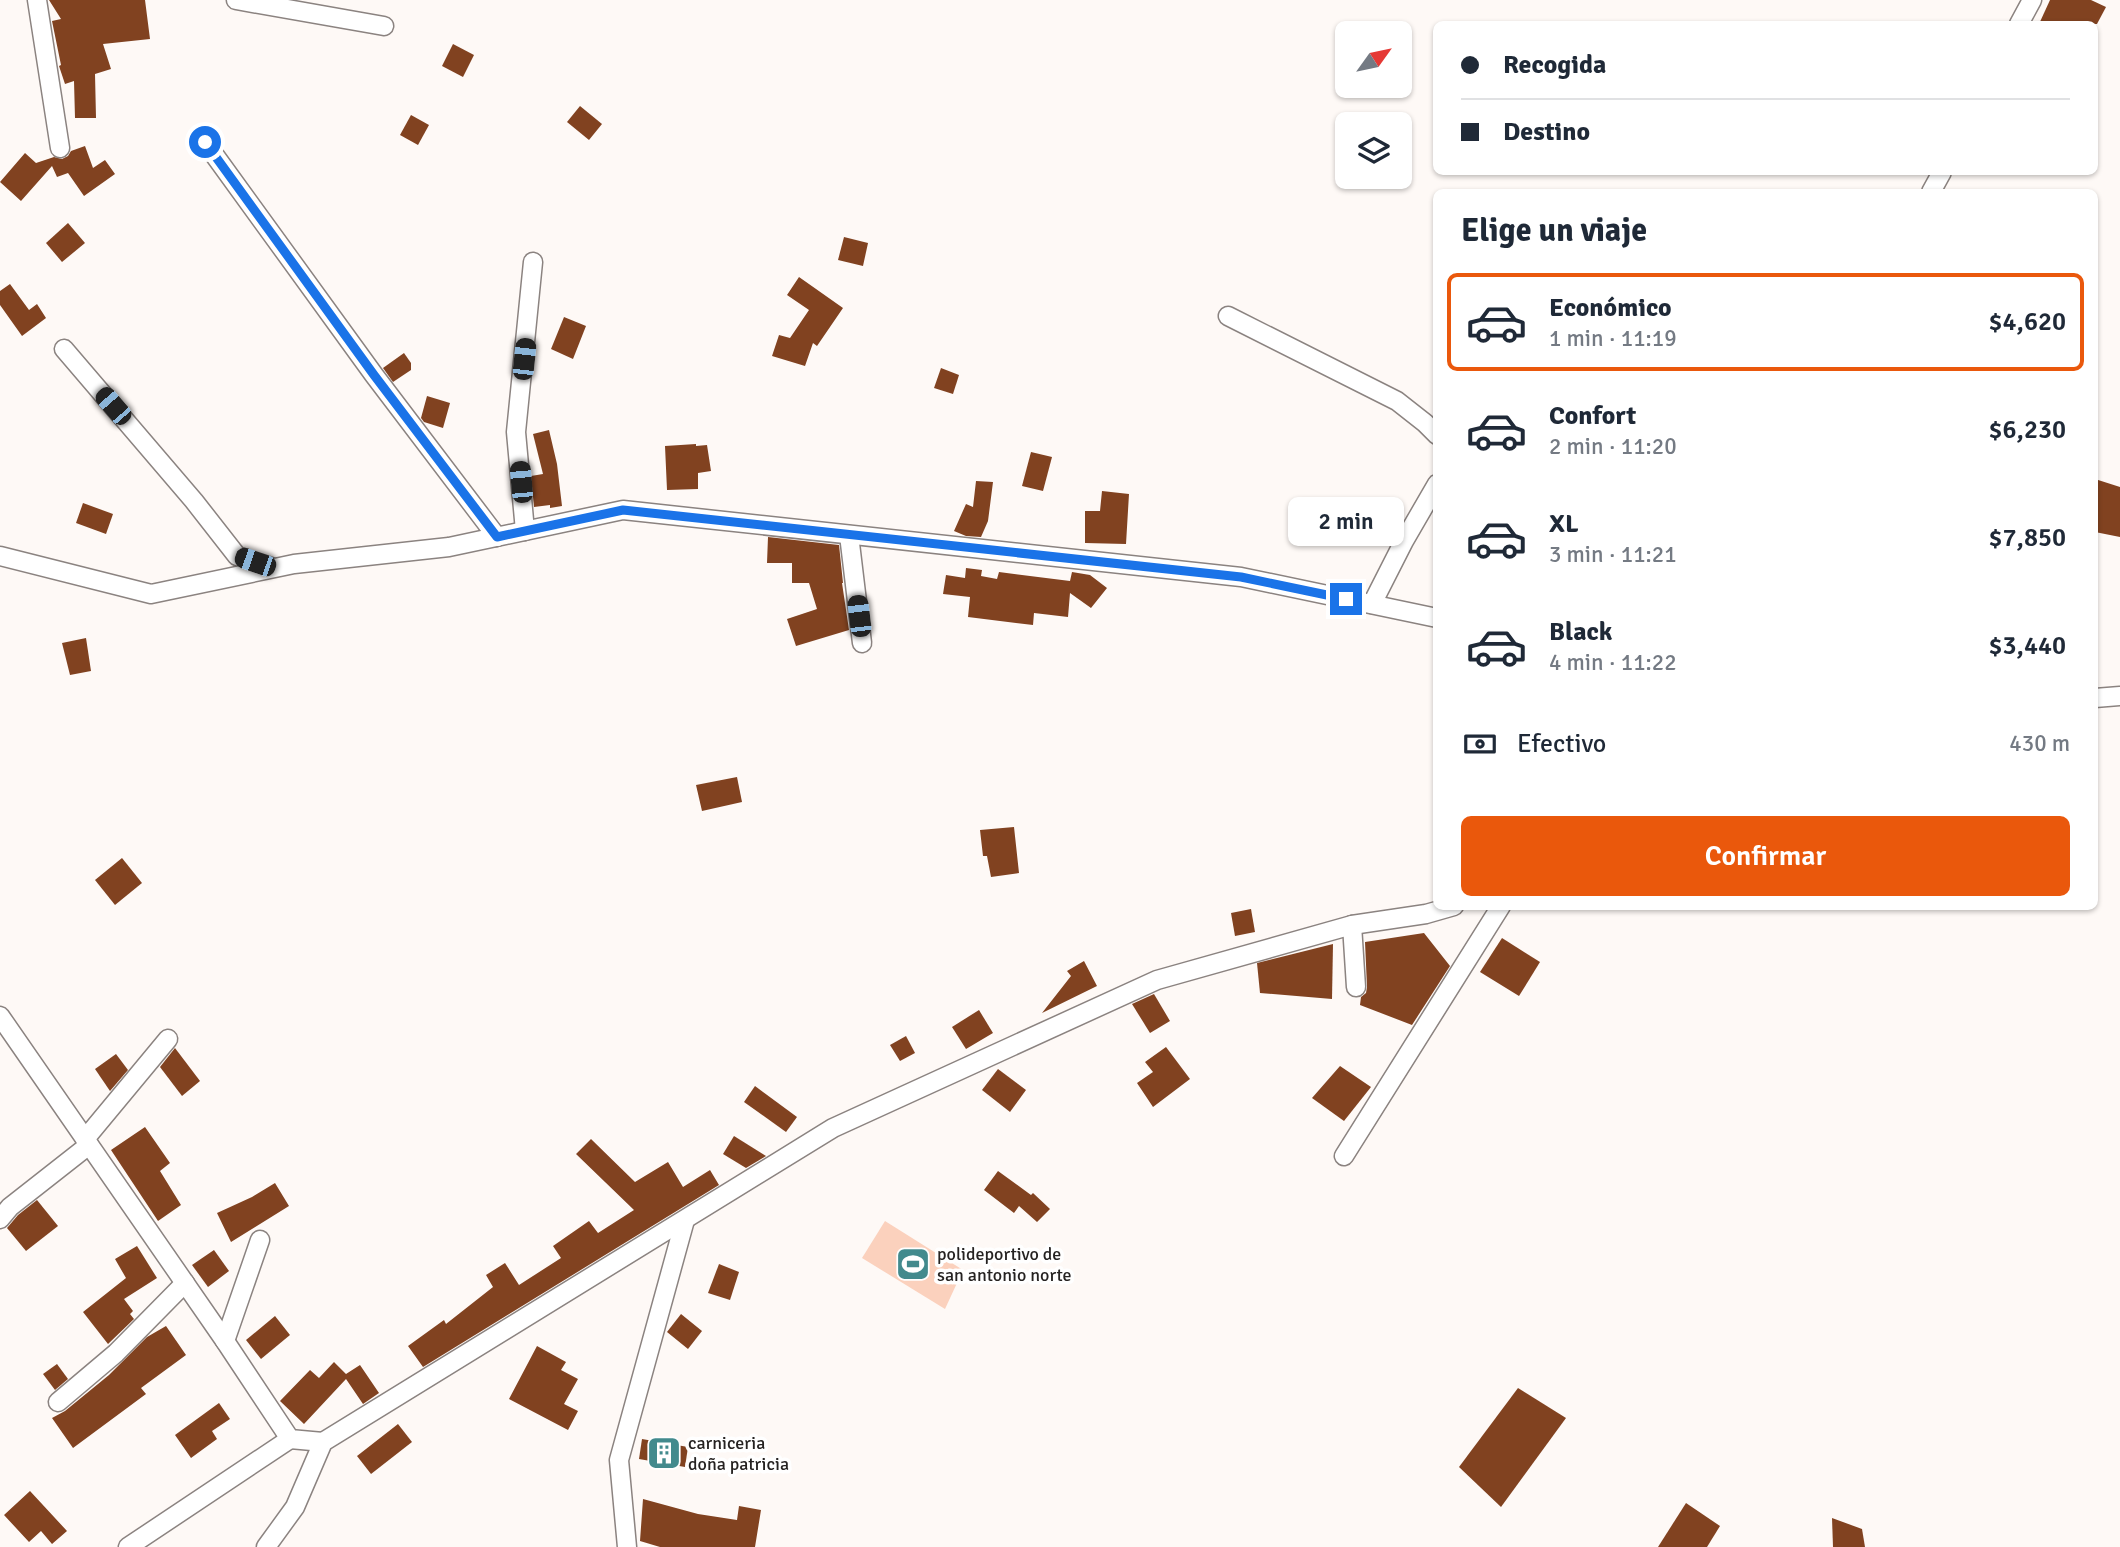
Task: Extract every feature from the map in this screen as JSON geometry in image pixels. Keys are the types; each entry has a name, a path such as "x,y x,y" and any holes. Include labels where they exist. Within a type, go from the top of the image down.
{"street":[{"path":"37,0 60,148"},
{"path":"236,0 384,26"},
{"path":"2021,21 2032,0"},
{"path":"205,142 374,375 497,537"},
{"path":"525,531 516,432 533,262"},
{"path":"1228,316 1397,401 1433,431"},
{"path":"64,349 194,501 237,556 273,568"},
{"path":"1372,604 1433,491"},
{"path":"0,556 150,594 294,564 449,547 623,510 1241,577 1433,617"},
{"path":"849,535 862,643"},
{"path":"2098,698 2120,696"},
{"path":"266,1547 295,1507 323,1442 833,1128 1157,980 1352,925 1440,910"},
{"path":"1344,1156 1498,910"},
{"path":"1352,925 1356,987"},
{"path":"0,1016 290,1439"},
{"path":"0,1219 10,1207 87,1142 168,1039"},
{"path":"627,1547 619,1460 685,1220"},
{"path":"225,1341 260,1240"},
{"path":"58,1402 116,1353 185,1283"},
{"path":"128,1547 290,1439 323,1442"}],"shaded area":[{"name":"polideportivo de san antonio norte","path":"885,1221 963,1270 945,1309 862,1258"}],"building":[{"path":"49,0 145,0 150,39 103,44 111,69 95,74 96,118 75,118 74,81 65,84 59,66 61,65 52,21 61,19"},
{"path":"2050,0 2091,0 2106,7 2098,22 2040,21"},
{"path":"453,44 474,55 463,77 442,66"},
{"path":"580,106 602,124 589,140 567,122"},
{"path":"411,115 429,125 418,145 400,135"},
{"path":"85,146 93,168 105,160 115,174 84,196 68,173 57,177 52,166 21,201 0,182 25,153 36,163 54,157 62,159 71,151"},
{"path":"68,223 85,243 62,262 46,243"},
{"path":"844,237 868,243 863,266 838,260"},
{"path":"799,277 843,308 817,346 813,343 805,366 772,356 779,335 790,338 809,310 787,295"},
{"path":"10,284 29,310 37,304 46,318 22,336 0,305 0,291"},
{"path":"564,317 586,326 573,359 551,349"},
{"path":"404,353 411,363 411,370 393,382 383,368"},
{"path":"941,368 959,375 953,394 934,388"},
{"path":"427,396 450,403 443,428 424,422 421,418"},
{"path":"549,430 557,464 562,506 534,507 531,476 543,474 533,434"},
{"path":"707,445 711,471 698,473 698,489 667,490 665,446"},
{"path":"1031,452 1052,457 1043,491 1022,486"},
{"path":"2098,480 2120,487 2120,537 2098,533"},
{"path":"976,481 993,482 988,521 981,537 966,536 954,531 966,504 973,507"},
{"path":"1102,491 1129,494 1126,544 1085,543 1085,511 1100,511"},
{"path":"83,503 113,514 106,534 76,523"},
{"path":"768,537 839,545 849,630 796,646 787,619 817,609 809,583 792,583 792,563 767,563"},
{"path":"966,568 982,570 981,576 997,579 999,572 1070,581 1072,572 1090,575 1107,588 1091,608 1070,593 1068,617 1034,613 1033,625 968,617 970,597 943,594 946,575 965,578"},
{"path":"86,638 91,671 70,675 62,643"},
{"path":"737,777 742,802 702,811 696,785"},
{"path":"1014,827 1019,873 991,877 987,856 983,856 980,830"},
{"path":"122,858 142,883 115,905 95,880"},
{"path":"1251,909 1255,932 1235,936 1231,913"},
{"path":"1424,933 1450,966 1412,1025 1360,1005 1367,987 1365,942"},
{"path":"1502,938 1540,962 1519,996 1480,972"},
{"path":"1333,944 1332,999 1260,993 1257,963"},
{"path":"1084,961 1097,986 1042,1013 1071,976 1067,971"},
{"path":"1154,994 1170,1021 1150,1033 1132,1004"},
{"path":"979,1010 993,1033 966,1049 952,1027"},
{"path":"906,1036 915,1053 900,1061 890,1045"},
{"path":"1166,1047 1190,1079 1153,1107 1137,1083 1153,1072 1145,1062"},
{"path":"175,1048 200,1081 182,1096 160,1067"},
{"path":"116,1054 128,1070 110,1091 95,1069"},
{"path":"1340,1066 1371,1087 1344,1121 1312,1098"},
{"path":"998,1069 1026,1090 1010,1112 982,1090"},
{"path":"755,1086 797,1117 786,1132 744,1102"},
{"path":"145,1127 170,1163 160,1171 181,1205 158,1221 111,1150"},
{"path":"734,1136 766,1156 746,1168 723,1154"},
{"path":"591,1139 635,1182 668,1162 683,1187 710,1170 719,1185 423,1367 408,1346 444,1320 446,1324 493,1287 486,1275 505,1263 519,1285 561,1258 553,1246 589,1221 598,1233 634,1210 576,1154"},
{"path":"998,1171 1031,1195 1033,1193 1050,1209 1037,1222 1019,1206 1014,1213 984,1190"},
{"path":"275,1183 289,1206 231,1242 217,1213"},
{"path":"37,1200 58,1226 26,1251 7,1228"},
{"path":"137,1246 157,1278 124,1299 133,1311 130,1314 134,1319 108,1344 83,1312 126,1278 115,1259"},
{"path":"214,1250 229,1271 208,1287 192,1265"},
{"path":"719,1264 739,1272 730,1300 708,1293"},
{"path":"681,1314 702,1331 688,1349 667,1332"},
{"path":"275,1316 290,1335 261,1359 246,1340"},
{"path":"166,1326 186,1355 141,1388 146,1394 73,1448 52,1418 65,1411 109,1375 147,1337"},
{"path":"537,1346 566,1362 561,1370 578,1379 564,1404 578,1411 568,1430 509,1399"},
{"path":"334,1362 346,1374 360,1365 379,1393 363,1404 346,1379 304,1424 280,1401 310,1370 319,1378"},
{"path":"57,1364 68,1379 55,1390 43,1374"},
{"path":"1518,1388 1566,1418 1501,1507 1459,1467"},
{"path":"219,1403 230,1419 212,1431 217,1439 191,1458 175,1435"},
{"path":"398,1424 412,1442 371,1474 357,1456"},
{"name":"carniceria doña patricia","path":"642,1439 688,1447 685,1467 639,1459"},
{"path":"30,1491 67,1531 52,1544 41,1531 29,1542 4,1515"},
{"path":"643,1499 698,1514 737,1520 739,1506 761,1510 755,1547 660,1547 640,1541"},
{"path":"1686,1503 1720,1526 1707,1547 1658,1547"},
{"path":"1832,1518 1862,1529 1865,1547 1833,1547"}],"place":[{"name":"polideportivo de san antonio norte","path":"913,1264"},
{"name":"carniceria doña patricia","path":"664,1453"}],"route":[{"path":"205,142 374,375 497,537 623,510 1241,577 1346,599"}]}
